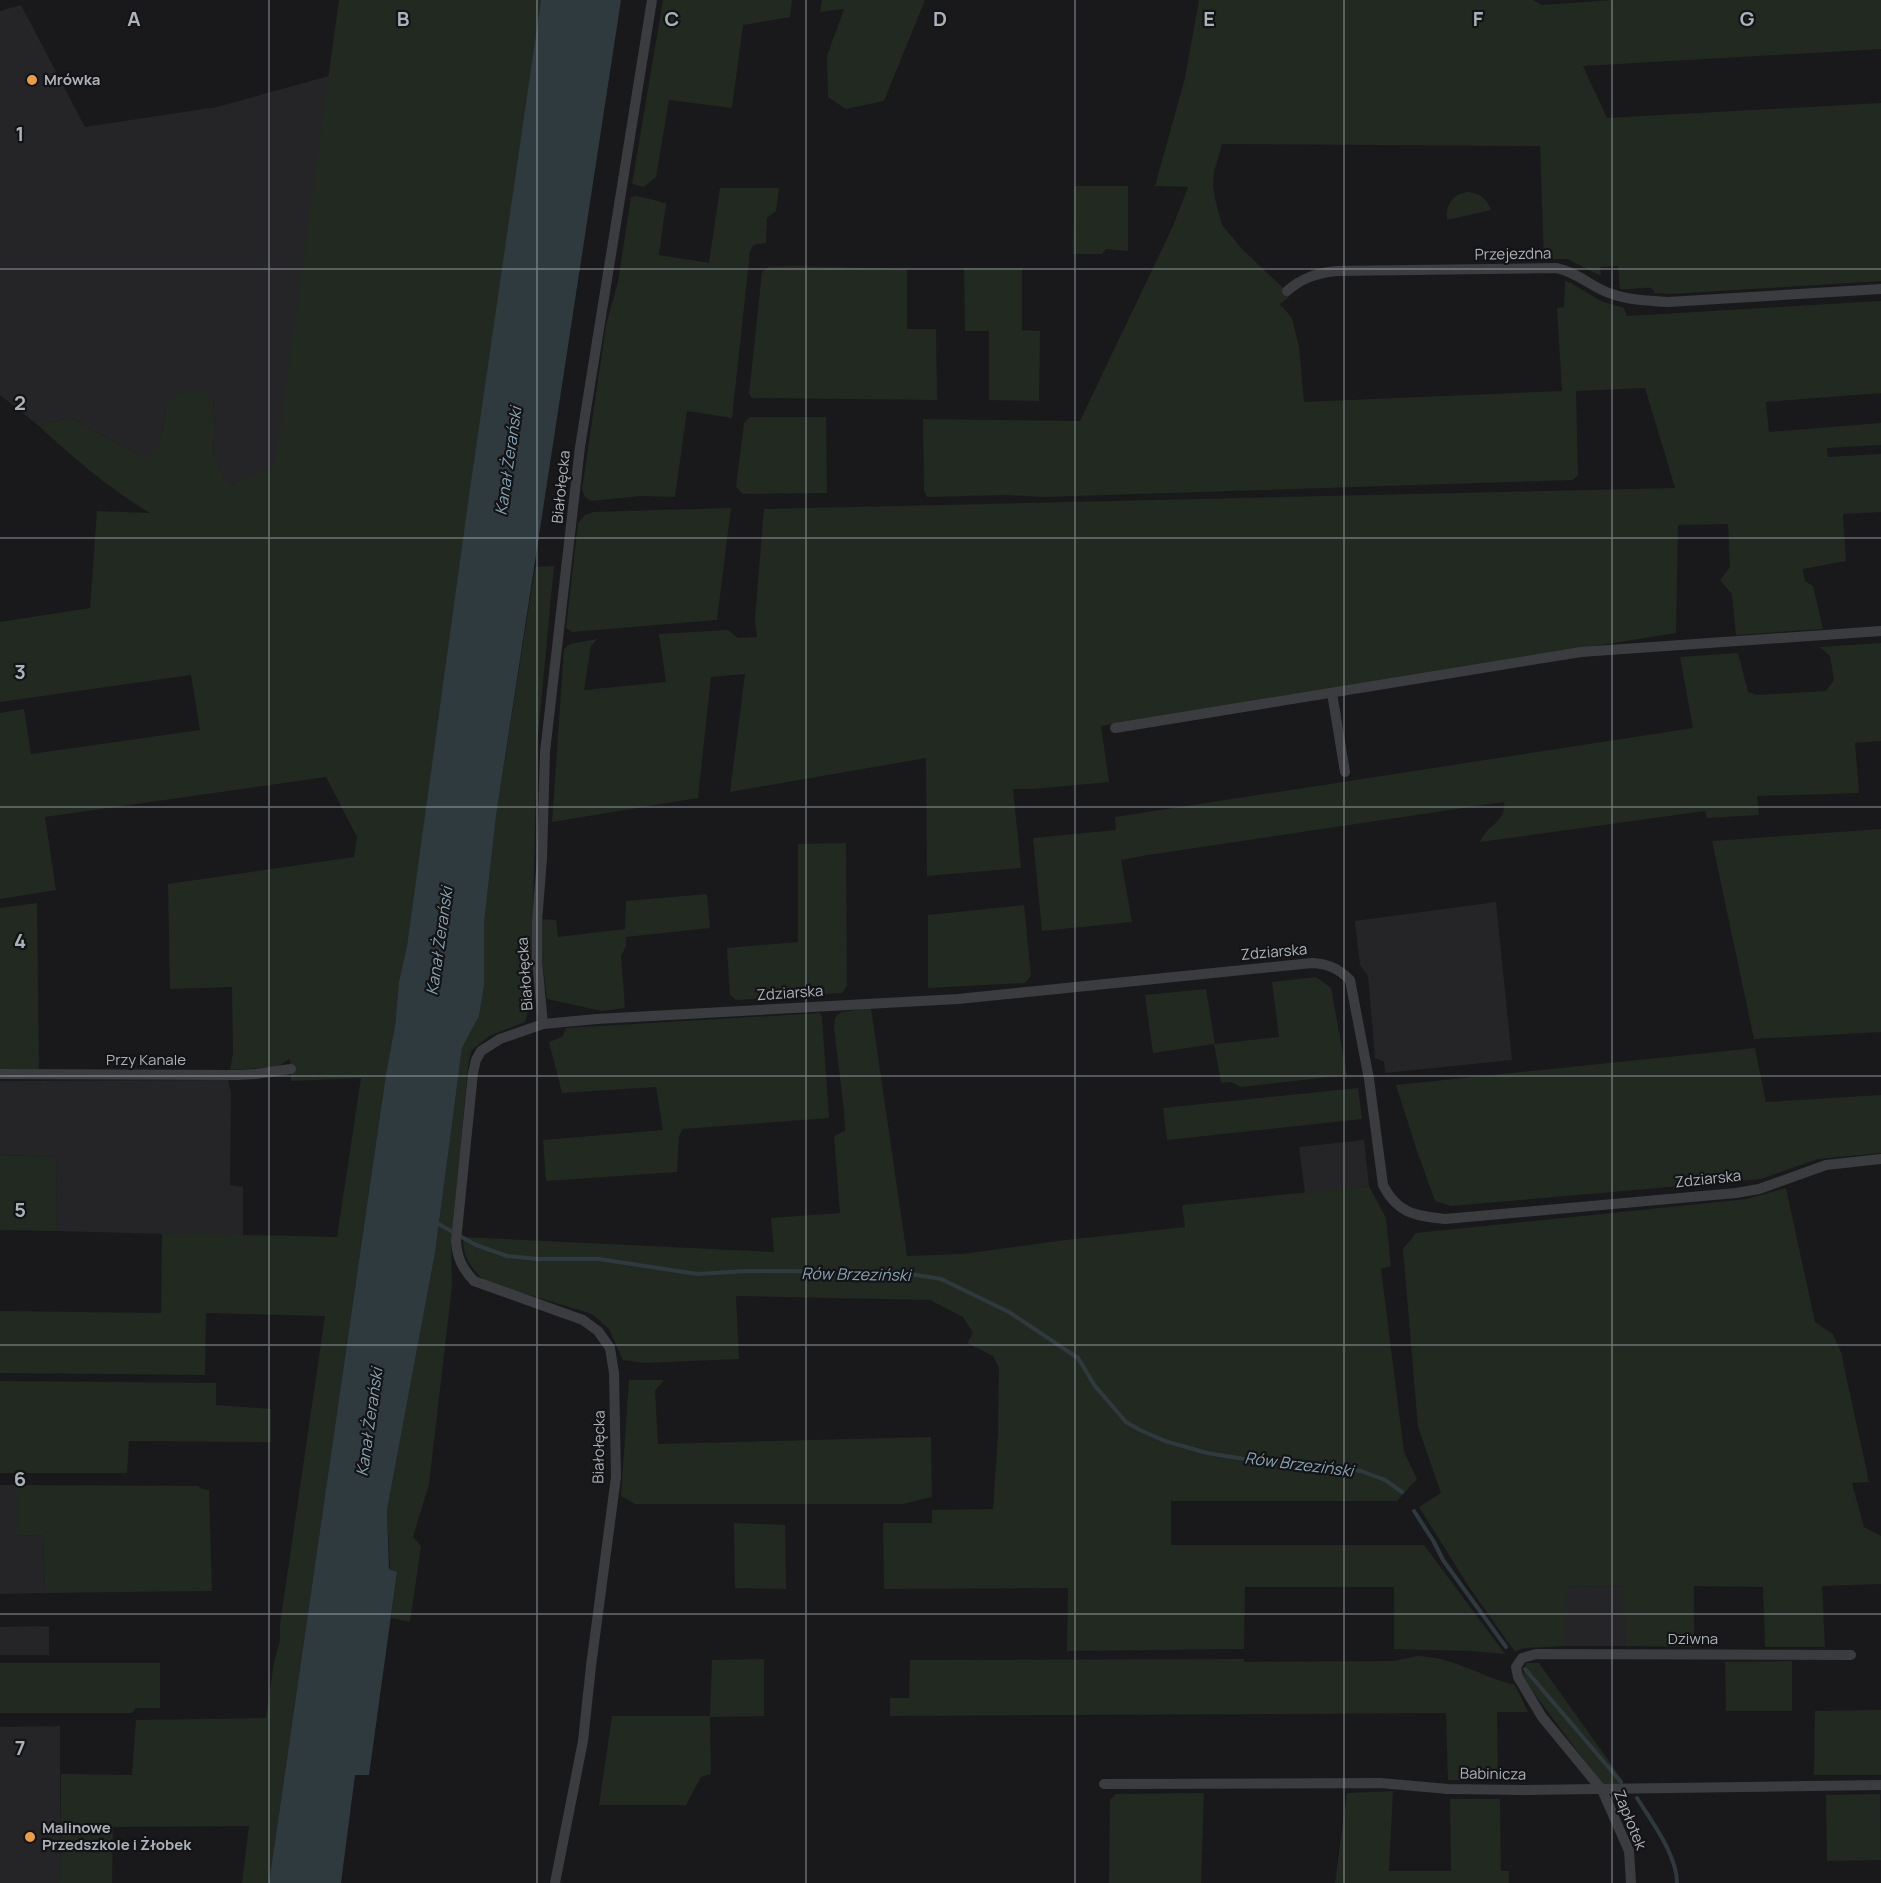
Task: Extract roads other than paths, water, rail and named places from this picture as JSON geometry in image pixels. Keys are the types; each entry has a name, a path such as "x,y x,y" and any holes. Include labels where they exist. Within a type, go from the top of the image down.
{"street":[{"name":"Białołęcka","path":"555,1883 583,1741 616,1477 614,1372 610,1348 604,1338 590,1325 474,1281 464,1270 457,1255 456,1241 469,1103 476,1060 481,1051 500,1040 543,1024 537,960 537,922 542,858 545,752 580,447 652,0"},
{"name":"Przejezdna","path":"1287,291 1302,279 1336,271 1552,268 1563,269 1578,275 1611,294 1661,302 1881,289"},
{"path":"1115,728 1597,650 1881,631"},
{"path":"1332,693 1345,772"},
{"name":"Zdziarska","path":"543,1024 958,999 1312,963 1328,964 1350,980 1369,1078 1383,1185 1389,1197 1403,1210 1445,1219 1736,1193 1759,1189 1826,1165 1881,1159"},
{"name":"Przy Kanale","path":"0,1074 237,1075 291,1069"},
{"name":"Dziwna","path":"1536,1654 1851,1655"},
{"name":"Zapłotek","path":"1536,1654 1522,1658 1516,1667 1516,1672 1542,1717 1602,1790 1629,1851 1631,1883"},
{"name":"Babinicza","path":"1104,1784 1380,1783 1448,1789 1602,1790 1881,1785"}],"water":[{"name":"Kanał Żerański","path":"541,0 621,0 496,816 484,923 484,986 479,1016 462,1048 435,1253 387,1510 389,1569 397,1572 369,1775 355,1775 341,1883 269,1883 386,1074 395,1026 399,981 407,946"}],"waterway":[{"name":"Rów Brzeziński","path":"435,1222 476,1245 507,1256 538,1259 599,1259 697,1274 747,1271 898,1272 941,1279 1009,1312 1078,1358 1095,1386 1126,1422 1140,1430 1165,1441 1207,1453 1361,1471 1385,1480 1402,1492"},
{"name":"Rów Brzeziński","path":"1414,1511 1443,1560 1506,1647"},
{"name":"Rów Brzeziński","path":"1525,1669 1621,1782"},
{"name":"Rów Brzeziński","path":"1637,1798 1668,1850 1673,1861 1677,1883"}],"place":[{"name":"Mrówka","path":"32,80"},
{"name":"Malinowe Przedszkole i Żłobek","path":"30,1837"}]}
